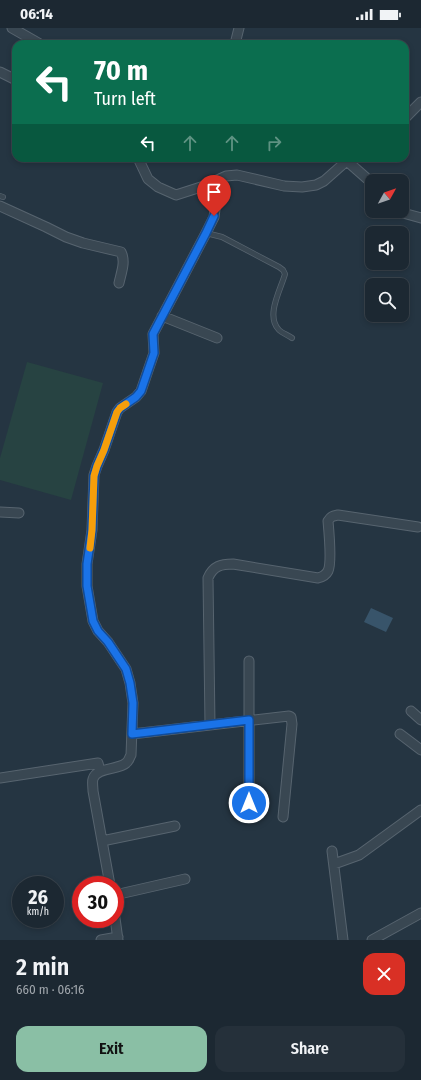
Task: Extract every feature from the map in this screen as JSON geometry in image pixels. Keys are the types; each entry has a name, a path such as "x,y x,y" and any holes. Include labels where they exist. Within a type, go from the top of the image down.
{"street":[{"path":"12,28 33,40"},
{"path":"236,40 239,28"},
{"path":"0,72 12,78"},
{"path":"409,114 421,102"},
{"path":"140,162 148,179 158,187 176,195 219,180 226,176 237,175 284,186 302,187 316,185 324,182 347,162"},
{"path":"351,162 365,176"},
{"path":"108,876 93,791 93,779 100,771 122,766 128,762 131,755 133,703 126,669 108,642 98,631 93,621 87,586 87,564 92,530 94,476 117,412 120,408 136,397 141,391 154,353 153,334 214,216 219,180"},
{"path":"1,200 66,238 121,252 123,267 119,283"},
{"path":"409,215 421,218"},
{"path":"162,316 217,338"},
{"path":"0,512 19,513"},
{"path":"210,725 208,578 210,572 214,568 226,564 233,564 318,578 323,577 328,570 330,556 328,521 330,517 338,515 418,527"},
{"path":"248,817 249,661"},
{"path":"411,711 421,720"},
{"path":"132,734 287,715 291,717 292,724 283,817"},
{"path":"400,734 421,750"},
{"path":"0,778 98,763 100,771"},
{"path":"334,864 359,855 421,810"},
{"path":"102,841 175,826"},
{"path":"332,851 343,940"},
{"path":"124,892 185,879"},
{"path":"372,940 421,913"},
{"path":"100,940 118,939 116,928"}],"lane":[{"path":"206,233 222,237 283,270 285,274 272,316 274,323 279,330 292,338"}],"green space":[{"path":"27,362 103,383 71,500 0,480 0,458"}],"water":[{"path":"371,608 393,618 386,632 364,622"}],"slow traffic":[{"path":"90,548 94,476 117,412 126,404"}],"route":[{"path":"214,216 153,334 154,353 141,391 136,397 120,408 117,412 97,466 94,476 92,530 87,564 87,586 93,621 98,631 108,642 126,669 133,703 132,734 249,720 249,803"}]}
